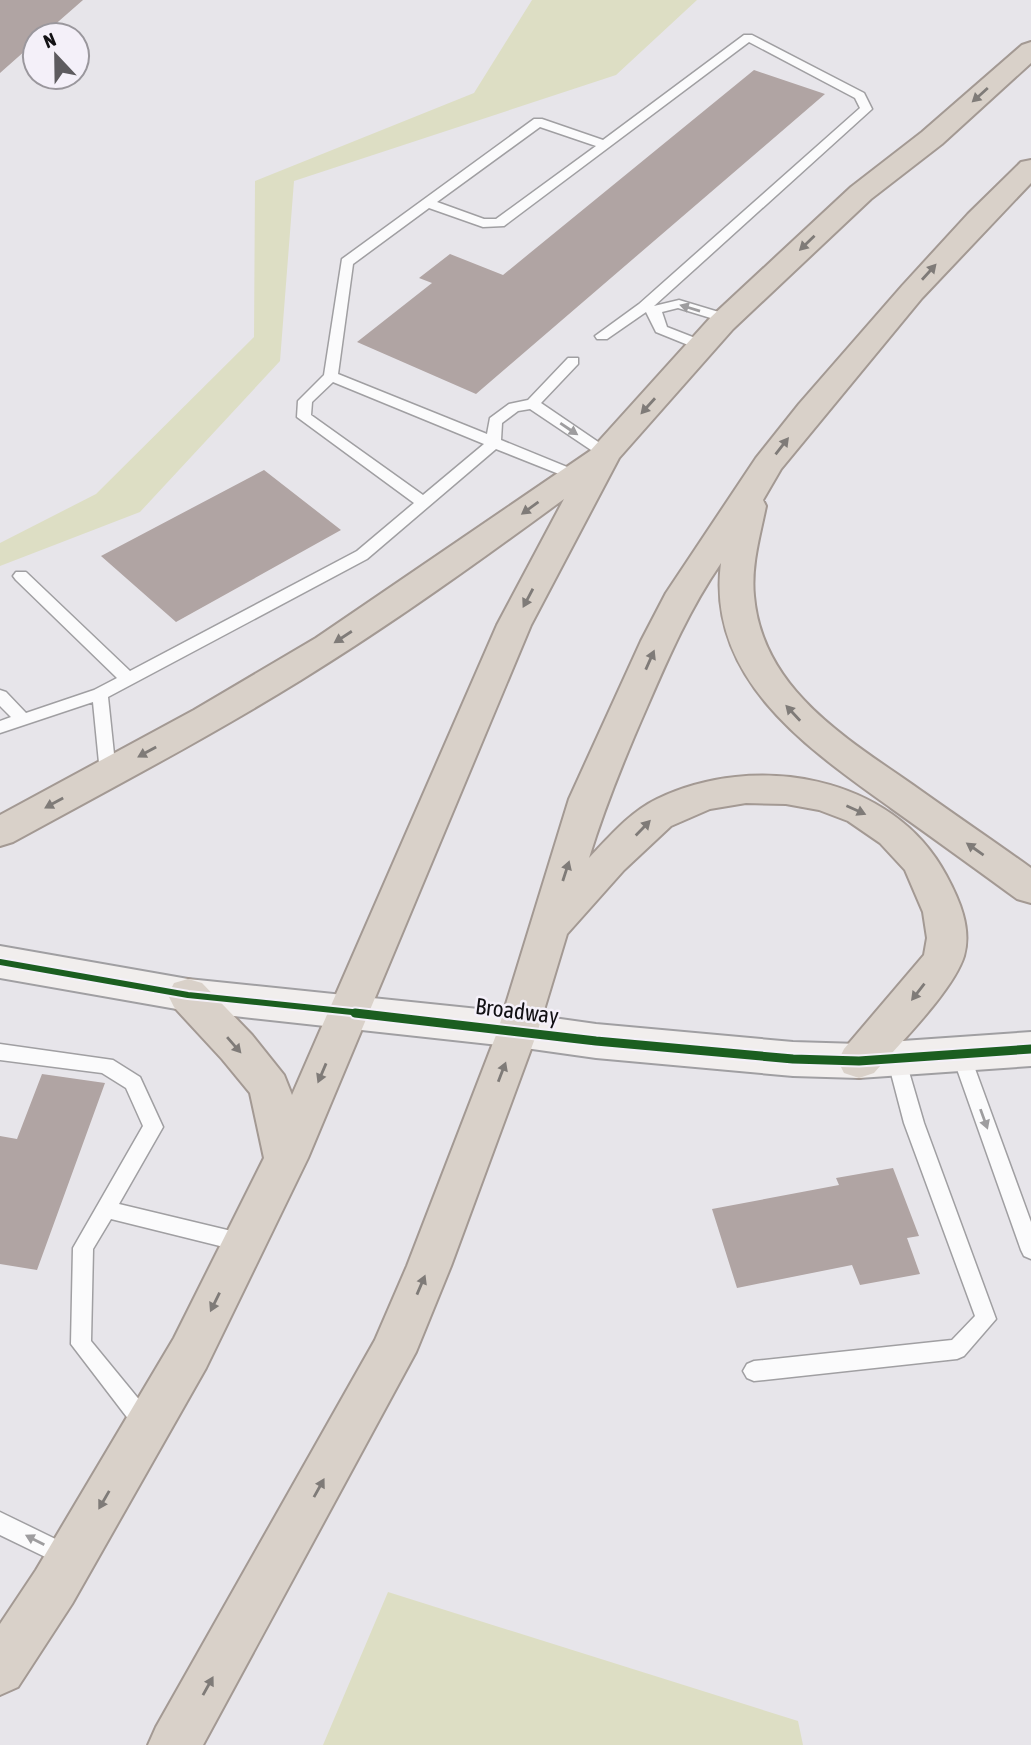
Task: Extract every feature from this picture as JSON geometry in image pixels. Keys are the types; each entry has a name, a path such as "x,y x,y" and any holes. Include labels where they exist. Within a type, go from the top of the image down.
{"highway":[{"path":"0,832 239,702 438,575 590,470 727,320 861,193 932,138 1031,50"},
{"path":"174,1745 393,1352 429,1266 518,1030 588,799 658,641 683,593 752,492 767,465 818,401 949,250 1031,168"},
{"path":"0,1669 70,1558 190,1353 286,1158 514,625 590,470"},
{"path":"752,492 737,570 739,608 745,635 766,681 804,724 826,743 1031,888"},
{"path":"546,932 650,821 670,808 707,794 742,788 784,788 819,795 853,809 893,833 911,851 932,881 944,911 946,938 942,962 877,1060"},
{"path":"188,995 237,1047 269,1087 286,1158"}],"street":[{"name":"Broadway","path":"0,962 188,995 348,1010 596,1041 740,1055 877,1060 1031,1049"}],"lane":[{"path":"427,204 483,223 499,223 748,37 860,96 866,108 649,309 601,336"},
{"path":"425,504 304,417 305,401 331,376 347,262 538,122 605,145"},
{"path":"649,309 679,304 727,320"},
{"path":"649,309 661,329 702,346"},
{"path":"0,727 100,694 362,555 494,443 495,421 514,407 532,404 573,361"},
{"path":"331,376 494,443 590,470"},
{"path":"532,404 590,470"},
{"path":"21,576 128,679"},
{"path":"100,694 108,773"},
{"path":"0,696 22,719"},
{"path":"0,1052 106,1066 133,1083 153,1127 83,1248 81,1344 147,1426"},
{"path":"961,1055 1031,1250"},
{"path":"754,1371 957,1349 986,1319 914,1123 877,1060"},
{"path":"106,1209 244,1243"},
{"path":"0,1523 70,1558"}],"green space":[{"path":"532,0 697,0 616,75 294,181 280,361 140,512 0,566 0,543 96,494 254,337 255,181 474,93"},
{"path":"388,1592 798,1721 803,1745 323,1745"}],"building":[{"path":"0,0 83,0 59,21 21,21 21,54 0,73"},
{"path":"754,70 825,94 476,394 357,342 432,283 419,278 450,254 503,275"},
{"path":"264,470 341,530 176,622 101,556"},
{"path":"42,1074 105,1083 37,1270 0,1264 0,1136 17,1139"},
{"path":"893,1168 919,1236 907,1238 920,1274 860,1285 852,1265 737,1288 712,1209 839,1185 836,1178"}],"cycle path":[{"path":"0,962 188,995 518,1030 596,1041 793,1059 859,1061 1031,1049"}]}
